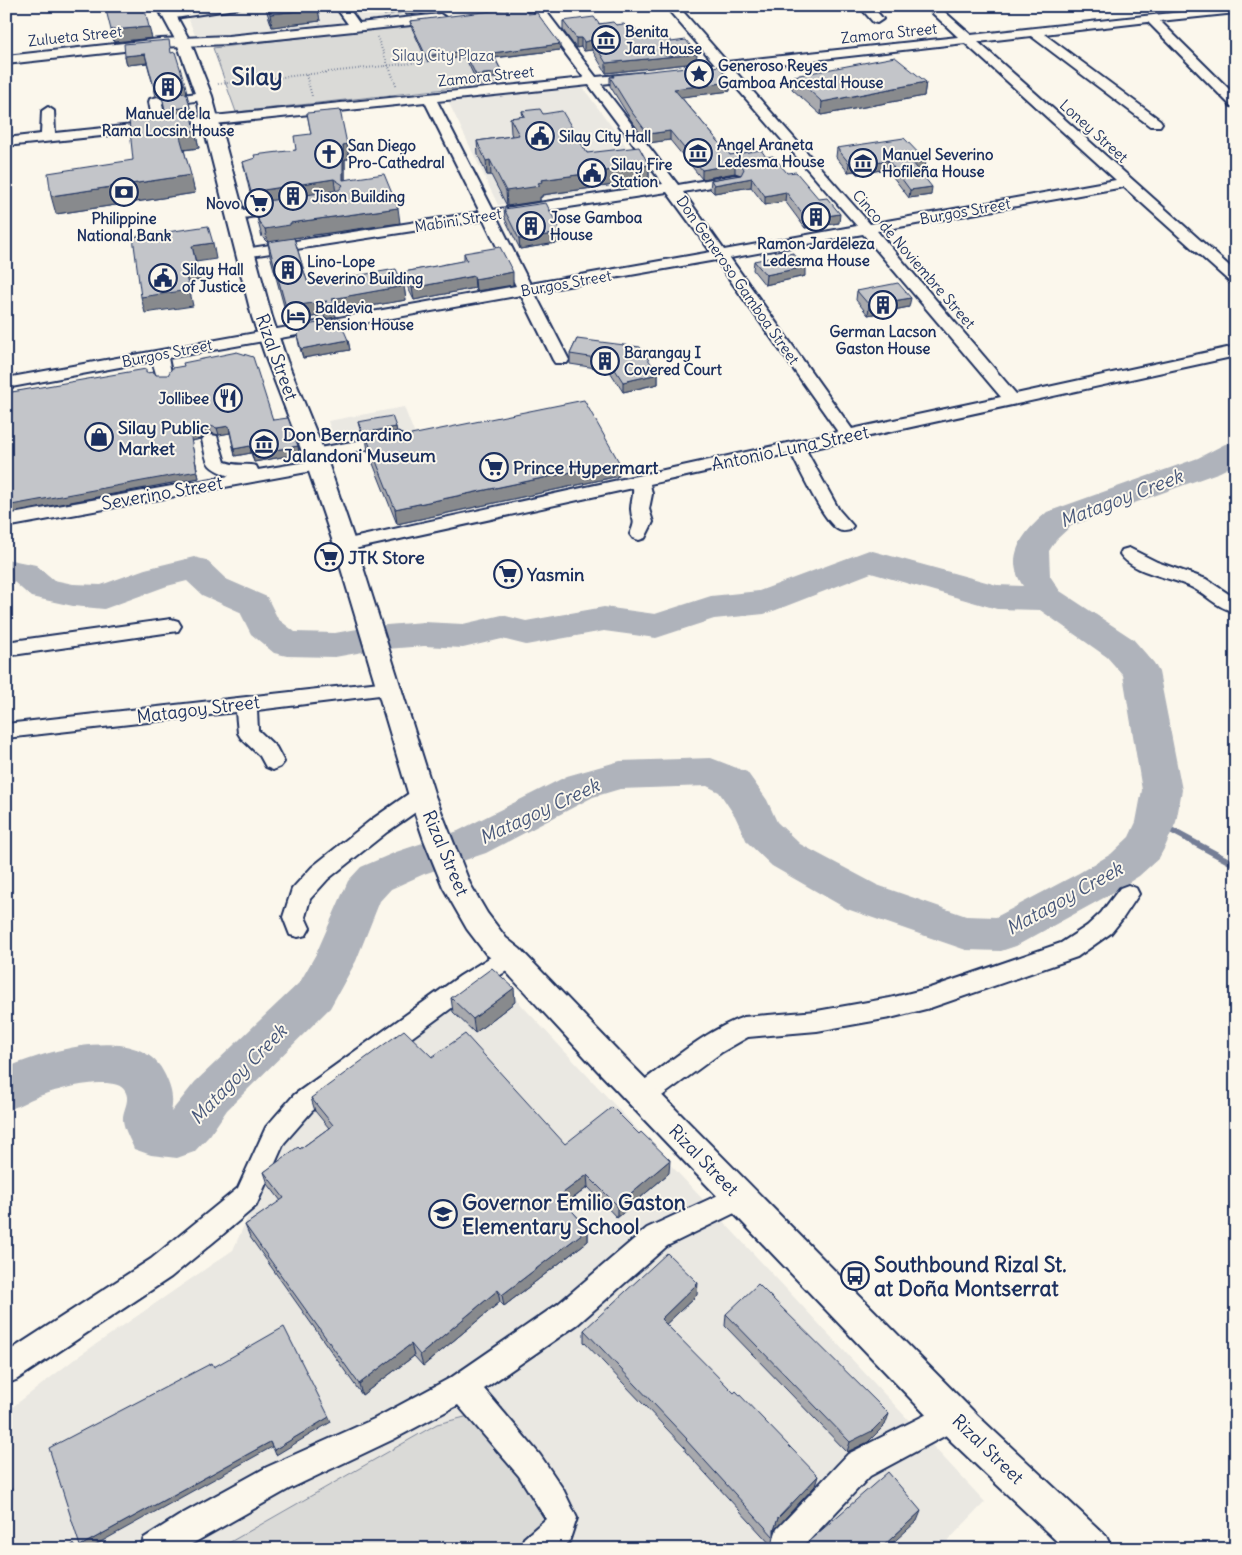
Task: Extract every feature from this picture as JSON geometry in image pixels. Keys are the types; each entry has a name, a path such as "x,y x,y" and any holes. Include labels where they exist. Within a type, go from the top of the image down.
{"main road":[{"name":"Rizal Street","path":"166,10 184,43 203,91 268,334 316,459 345,545 422,796 457,887 477,921 496,946 510,957 642,1096 953,1416 1093,1549"}],"street":[{"path":"166,10 235,6"},
{"path":"340,6 356,27"},
{"path":"483,13 535,6"},
{"name":"Don Generoso Gamboa Street","path":"535,6 672,189 848,435"},
{"name":"Cinco de Noviembre Street","path":"671,6 867,229 1012,400"},
{"path":"865,6 877,19"},
{"name":"Loney Street","path":"930,6 1236,280"},
{"name":"Zamora Street","path":"677,72 1236,9"},
{"name":"Zulueta Street","path":"6,60 160,43 184,43 455,16"},
{"path":"1150,18 1236,103"},
{"path":"1035,33 1155,123"},
{"name":"Zamora Street","path":"6,142 315,111 383,109 402,101 649,75"},
{"path":"188,98 203,91"},
{"path":"429,98 561,360"},
{"path":"158,102 155,102 160,127"},
{"path":"48,111 48,138"},
{"path":"265,116 270,125 285,127"},
{"name":"Mabini Street","path":"246,253 735,179"},
{"name":"Burgos Street","path":"6,383 268,334 720,256 1126,182"},
{"path":"236,215 300,205"},
{"name":"Antonio Luna Street","path":"345,545 1236,350"},
{"path":"159,355 164,377"},
{"path":"211,440 217,465 235,472 316,459 410,437"},
{"path":"796,447 832,513 844,526"},
{"name":"Severino Street","path":"6,521 316,459"},
{"path":"639,534 644,522 640,509 643,494 641,481"},
{"path":"1129,554 1150,566 1199,583 1222,601 1236,606"},
{"path":"6,650 172,626"},
{"name":"Matagoy Street","path":"6,731 389,688"},
{"path":"246,704 248,733 269,752 273,762"},
{"path":"298,928 294,918 300,895 320,873 379,826 422,796"},
{"path":"642,1096 713,1045 744,1027 817,1021 890,1008 930,998 1069,950 1090,938 1112,918 1128,894"},
{"path":"6,1370 161,1268 213,1226 247,1196 275,1135 303,1103 468,983 510,957"},
{"path":"156,1549 193,1525 278,1478 384,1429 462,1386 568,1314 657,1237 740,1196"},
{"path":"462,1386 507,1437 543,1486 562,1518 558,1531 535,1549"},
{"path":"788,1540 859,1465 953,1416"}],"path":[{"path":"372,25 402,101"},
{"path":"203,91 306,75 474,57"},
{"path":"306,75 315,111"}],"shaded area":[{"path":"252,6 490,6 197,40 187,15"},
{"path":"581,85 652,181 498,205 448,101"},
{"path":"404,407 415,435 337,449 328,421"},
{"path":"500,982 985,1502 940,1549 6,1549 6,1412 76,1358 233,1250 292,1118 478,985"}],"green space":[{"name":"Silay City Plaza","path":"466,18 500,83 236,112 213,48"},
{"path":"469,1416 544,1478 553,1549 218,1549 437,1424"}],"building":[{"path":"118,6 144,6 149,27 111,30 106,10 119,9"},
{"path":"267,6 317,6 318,9 270,14"},
{"path":"524,7 528,14 537,13 560,44 492,53 502,72 476,75 464,51 426,56 410,21"},
{"path":"594,17 599,24 613,22 616,25 633,26 645,39 667,36 671,42 686,40 697,54 606,63 592,40 584,42 581,38 576,38 563,21"},
{"path":"169,40 171,53 175,52 185,84 179,86 178,90 187,95 190,107 165,110 162,96 164,92 154,87 145,54 125,56 124,44"},
{"path":"895,57 926,82 822,102 794,76"},
{"path":"705,65 706,68 719,66 731,82 674,89 730,155 761,150 766,157 773,156 787,173 796,172 819,199 827,198 840,214 806,219 786,192 765,196 752,178 714,185 711,180 741,175 744,169 741,165 735,164 702,170 670,131 648,134 610,77 614,77 613,75"},
{"path":"540,109 543,114 562,111 587,153 639,147 649,165 541,180 542,182 538,183 540,186 506,191 490,160 486,161 477,141 519,135 510,118 525,116 522,111"},
{"path":"340,110 347,144 343,145 343,180 384,174 398,208 290,223 290,225 265,229 259,222 254,203 339,190 343,185 334,179 251,192 243,162 255,158 254,155 296,150 294,136 311,134 307,113"},
{"path":"191,111 195,130 179,133 191,175 51,196 48,173 133,160 129,120"},
{"path":"904,138 926,161 913,163 932,187 910,190 888,160 858,165 855,162 849,163 837,148"},
{"name":"Jose Gamboa House","path":"546,203 561,233 519,239 504,209"},
{"path":"208,226 213,243 192,246 196,264 184,266 189,290 141,297 133,237"},
{"path":"294,238 308,284 396,269 404,286 332,299 334,303 323,305 327,301 286,307 268,242"},
{"path":"500,247 513,272 475,279 474,276 412,288 404,272 467,260 464,253"},
{"path":"793,253 805,267 766,275 754,261"},
{"path":"898,283 911,298 869,305 857,291"},
{"path":"339,319 348,340 301,349 297,335 307,325"},
{"path":"577,339 640,347 658,374 623,382 609,360 570,354"},
{"name":"Silay Public Market","path":"237,352 253,357 273,420 288,418 298,446 252,454 250,446 234,449 229,426 217,428 203,427 199,432 190,433 197,471 6,506 6,393 146,369 146,373 154,372 156,375 168,375 172,368 184,366 183,363"},
{"name":"Prince Hypermart","path":"584,400 619,462 395,509 366,436 399,431 401,437"},
{"path":"392,416 396,427 363,433 358,422"},
{"path":"492,968 514,988 473,1019 451,998"},
{"name":"Governor Emilio Gaston Elementary School","path":"404,1030 432,1057 465,1034 565,1144 612,1107 639,1134 641,1132 670,1160 617,1205 587,1175 559,1196 588,1229 502,1295 498,1290 420,1355 411,1344 359,1384 245,1225 284,1198 264,1172 298,1147 300,1149 333,1125 311,1098"},
{"path":"667,1253 698,1283 661,1319 734,1393 736,1391 818,1476 778,1518 774,1537 687,1439 584,1330"},
{"path":"758,1284 889,1414 872,1431 850,1442 726,1314"},
{"path":"284,1327 329,1417 274,1450 270,1442 80,1546 49,1448 212,1363 214,1367"},
{"path":"888,1472 921,1511 880,1549 800,1549"},
{"path":"1236,1539 1236,1549 1228,1549"},
{"path":"73,1544 76,1549 67,1549"}],"waterway":[{"name":"Matagoy Creek","path":"1048,599 1033,576 1032,551 1043,533 1059,519 1209,465 1236,451"},
{"path":"6,570 24,573 43,589 73,595 104,597 157,577 194,568 214,587 255,605 263,626 287,644 335,645 374,638 424,634 463,636 502,627 526,633 604,619 656,626 711,608 764,602 869,561 997,597 1048,599"},
{"name":"Matagoy Creek","path":"6,1091 30,1079 61,1070 92,1065 119,1064 143,1076 151,1098 146,1120 151,1134 177,1137 194,1120 211,1096 315,995 335,961 363,893 376,878 410,863 472,842 581,786 620,775 711,772 733,782 753,811 761,831 786,855 862,897 966,933 1001,934 1094,884 1125,865 1145,847 1156,822 1162,790 1141,672 1120,648 1048,599"},
{"path":"1156,822 1236,865"}],"place":[{"name":"Benita Jara House","path":"606,40"},
{"name":"Generoso Reyes Gamboa Ancestal House","path":"699,74"},
{"name":"Manuel de la Rama Locsin House","path":"168,87"},
{"name":"Silay City Hall","path":"540,136"},
{"name":"Angel Araneta Ledesma House","path":"698,153"},
{"name":"San Diego Pro-Cathedral","path":"329,154"},
{"name":"Manuel Severino Hofileña House","path":"863,163"},
{"name":"Silay Fire Station","path":"592,173"},
{"name":"Philippine National Bank","path":"124,192"},
{"name":"Jison Building","path":"293,196"},
{"name":"Novo","path":"259,203"},
{"name":"Ramon Jardeleza Ledesma House","path":"816,217"},
{"name":"Jose Gamboa House","path":"531,226"},
{"name":"Lino-Lope Severino Building","path":"288,270"},
{"name":"Silay Hall of Justice","path":"163,278"},
{"name":"German Lacson Gaston House","path":"883,305"},
{"name":"Baldevia Pension House","path":"296,316"},
{"name":"Barangay I Covered Court","path":"605,361"},
{"name":"Jollibee","path":"228,398"},
{"name":"Silay Public Market","path":"99,437"},
{"name":"Don Bernardino Jalandoni Museum","path":"264,444"},
{"name":"Prince Hypermart","path":"494,467"},
{"name":"JTK Store","path":"329,557"},
{"name":"Yasmin","path":"508,574"},
{"name":"Governor Emilio Gaston Elementary School","path":"443,1214"},
{"name":"Southbound Rizal St. at Doña Montserrat","path":"855,1276"}],"district":[{"name":"Silay","path":"257,76"}]}
